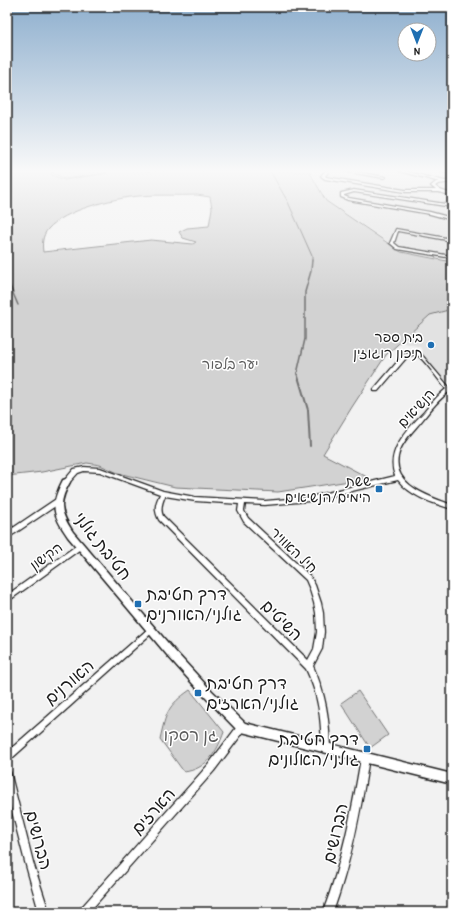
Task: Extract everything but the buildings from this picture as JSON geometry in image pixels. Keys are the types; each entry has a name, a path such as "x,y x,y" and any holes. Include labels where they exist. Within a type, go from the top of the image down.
{"street":[{"path":"430,214 452,219"},
{"path":"452,240 396,230 392,243 398,248 452,257"},
{"path":"376,390 406,355 416,353 422,356 430,368 451,389"},
{"name":"הנשיאים","path":"397,478 395,455 400,443 409,430 451,389"},
{"path":"7,524 10,533 58,501 66,482 76,471 84,469 100,470 163,493 195,499 265,503 310,499 397,478 416,494 428,500 452,507"},
{"name":"השיטים","path":"163,493 157,512 161,518 309,666 318,686 324,709 326,748"},
{"name":"חטיבת גולני","path":"58,501 58,512 62,522 80,546 151,630 218,705 242,727 452,779"},
{"name":"חיל האוויר","path":"242,502 241,511 246,520 308,578 314,587 318,599 319,640 317,651 309,666"},
{"name":"הקישון","path":"7,599 80,546"},
{"name":"האורנים","path":"7,757 151,630"},
{"name":"הארזים","path":"83,912 211,768 242,727"},
{"name":"הברושים","path":"328,912 339,884 358,803 365,758"},
{"name":"הברושים","path":"7,775 29,862 44,912"}],"shaded area":[{"path":"346,214 452,214 452,261 402,251"},
{"name":"בית ספר תיכון רוגוזין","path":"452,309 452,382 449,382 437,377 420,347 401,342 430,315"}],"green space":[{"name":"יער בלפור","path":"7,214 70,214 55,222 48,229 43,240 43,252 151,240 193,244 196,242 183,238 179,232 187,228 209,226 211,214 345,214 401,252 452,262 452,309 430,315 386,355 323,454 369,478 278,492 175,487 118,473 100,465 87,463 42,472 7,476"},
{"name":"גן רסקו","path":"190,690 224,732 214,753 205,763 192,770 184,772 160,739 166,716 172,706"},
{"path":"358,691 388,735 370,748 341,703"}],"waterway":[{"path":"293,214 312,256 312,260"},
{"path":"297,373 305,339 305,292 311,271 312,260"},
{"path":"7,279 18,305"},
{"path":"297,373 308,410 310,446"}],"place":[{"name":"בית ספר תיכון רוגוזין","path":"431,345"},
{"name":"ששת הימים/הנשיאים","path":"379,489"},
{"name":"דרך חטיבת גולני/האורנים","path":"138,604"},
{"name":"דרך חטיבת גולני/הארזים","path":"198,693"},
{"name":"דרך חטיבת גולני/האלונים","path":"367,749"}]}
